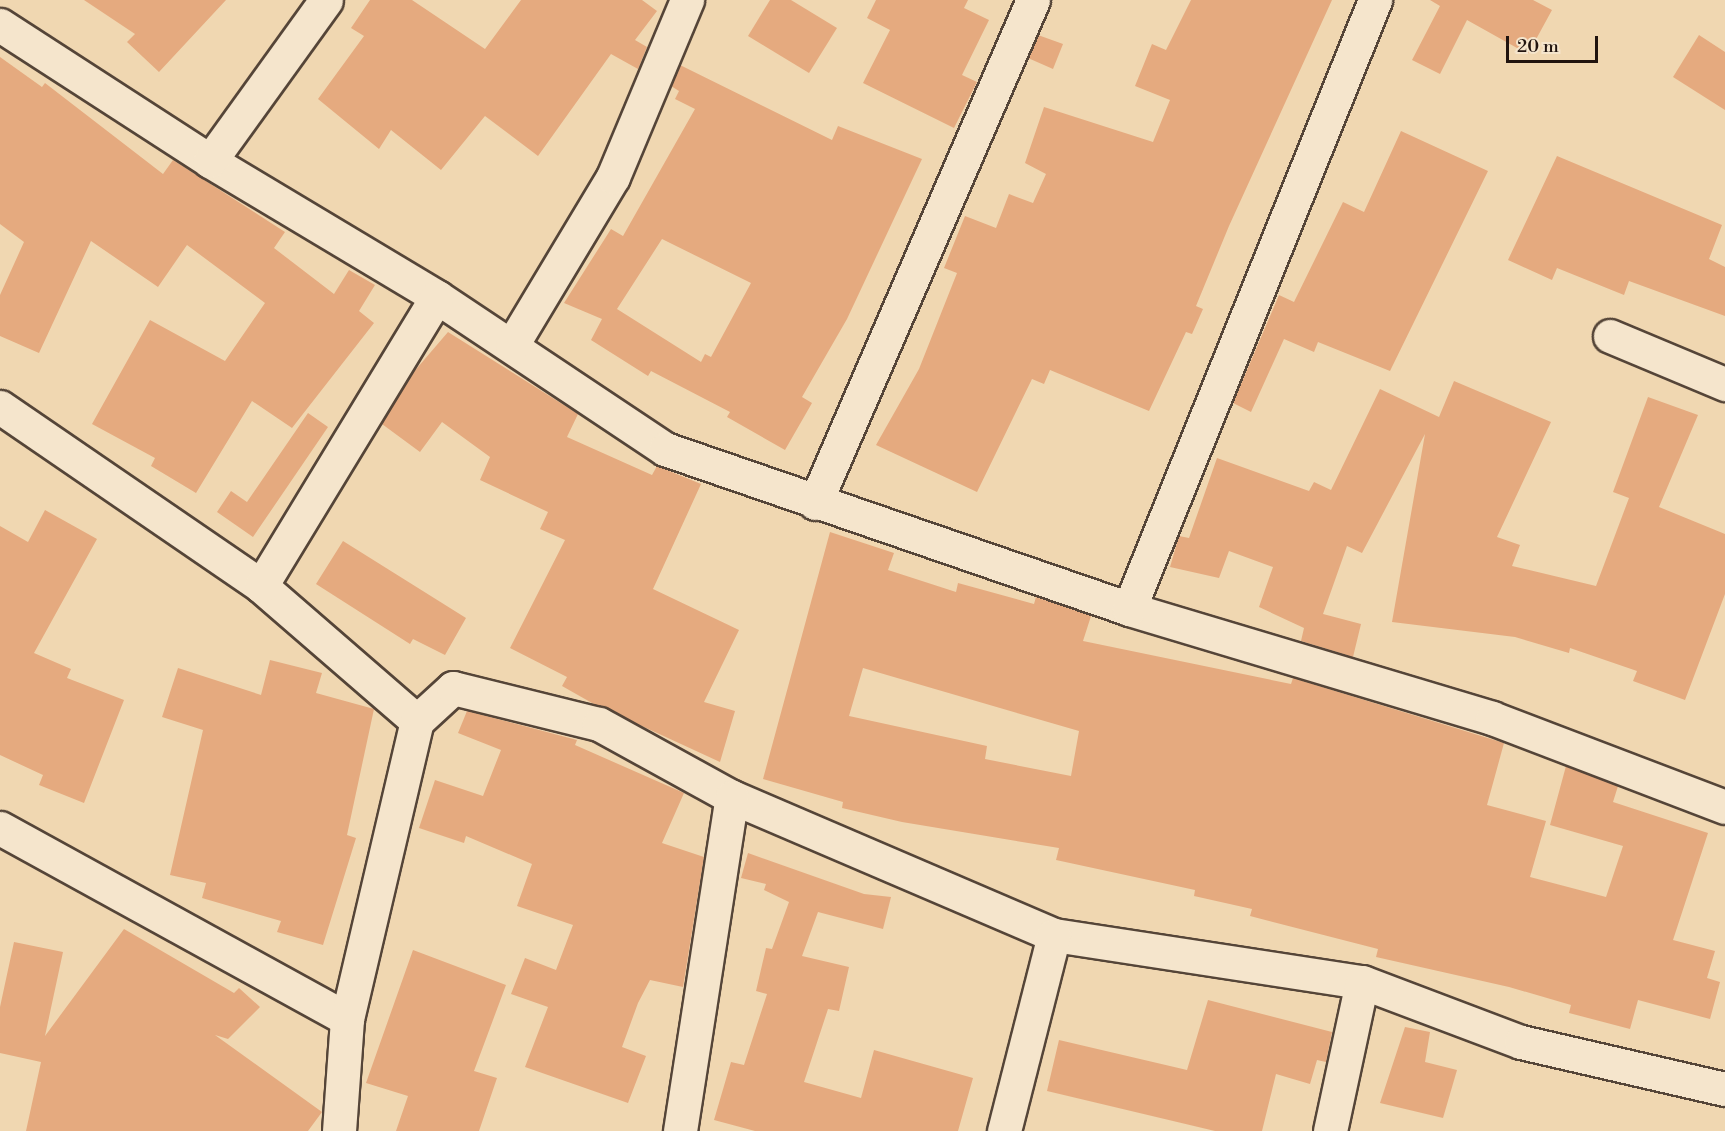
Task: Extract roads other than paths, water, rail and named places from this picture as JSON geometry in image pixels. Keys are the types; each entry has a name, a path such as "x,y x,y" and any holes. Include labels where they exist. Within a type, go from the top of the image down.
{"street":[{"path":"210,161 326,0"},
{"path":"512,345 613,177 687,0"},
{"path":"815,502 1033,0"},
{"path":"1129,609 1375,0"},
{"path":"0,25 210,161 437,297 664,448 1129,609 1492,718 1725,807"},
{"path":"261,586 437,297"},
{"path":"1610,336 1725,384"},
{"path":"0,407 261,586 417,721"},
{"path":"339,1131 346,1019 417,721 453,688 599,724 732,797 1054,935 1362,982 1521,1042 1725,1089"},
{"path":"680,1131 732,797"},
{"path":"0,828 346,1019"},
{"path":"1004,1131 1054,935"},
{"path":"1330,1131 1362,982"}]}
